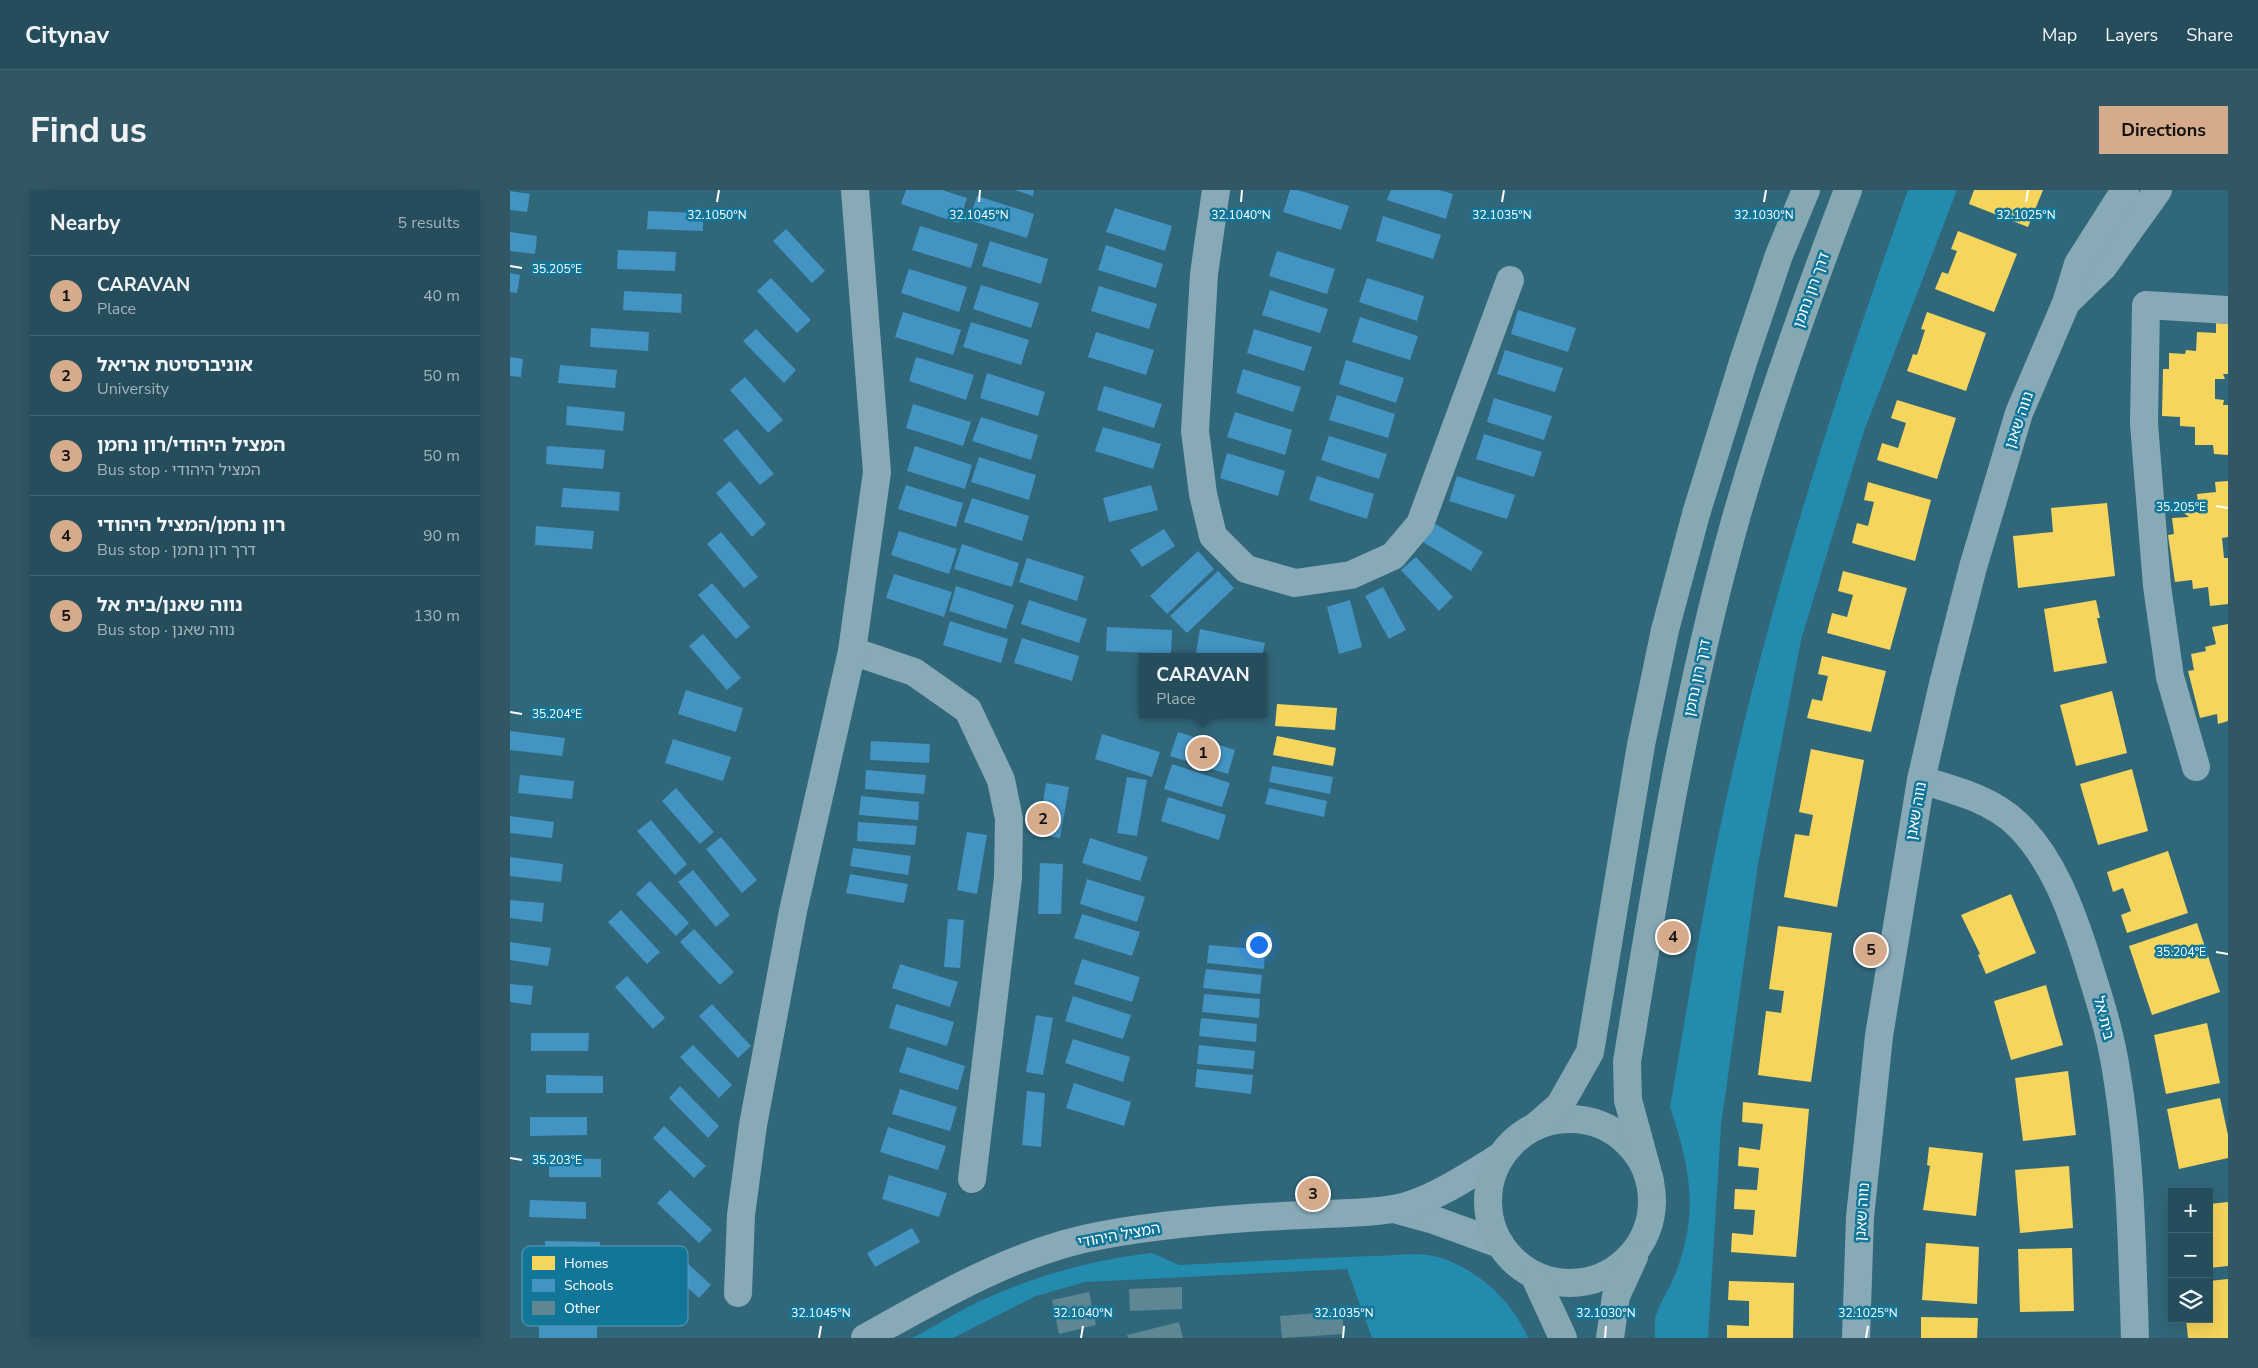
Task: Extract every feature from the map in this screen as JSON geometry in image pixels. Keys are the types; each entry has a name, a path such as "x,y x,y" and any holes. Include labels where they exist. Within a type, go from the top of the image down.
{"main road":[{"path":"1648,1226 1636,1251 1615,1270 1589,1281 1561,1283 1534,1275 1515,1262 1500,1244 1491,1224 1488,1200 1492,1177 1501,1156 1516,1138 1536,1126 1560,1105 1590,1052 1639,754 1665,630 1696,514 1744,359 1779,255 1806,190"},
{"name":"דרך רון נחמן","path":"1650,1181 1628,1100 1627,1062 1680,755 1706,635 1734,524 1781,372 1848,190"},
{"path":"1536,1126 1559,1119 1583,1119 1606,1126 1626,1140 1636,1152 1650,1181 1652,1204 1648,1226 1616,1296 1610,1338"},
{"path":"1534,1275 1563,1338"}],"street":[{"path":"738,1293 740,1215 753,1125 793,911 852,652 877,472 855,190"},
{"path":"1216,190 1204,274 1195,431 1203,494 1213,536 1246,569 1295,583 1352,576 1393,556 1420,524 1510,280"},
{"name":"נווה שאנן","path":"1856,1338 1860,1217 1879,1036 1921,780 1942,684 1973,568 2020,413 2066,303 2078,264 2125,190"},
{"name":"נווה שאנן","path":"2066,303 2103,267 2158,190"},
{"path":"2196,767 2170,677 2157,586 2144,424 2146,305 2228,310"},
{"path":"852,652 914,672 968,710 1001,780 1009,819 1008,878 972,1179"},
{"name":"בית אל","path":"1921,780 1970,795 1995,808 2017,824 2054,872 2079,934 2103,1010 2116,1069 2126,1150 2135,1338"},
{"name":"המציל היהודי","path":"865,1338 956,1289 1032,1254 1102,1235 1250,1218 1394,1209 1457,1183 1501,1156"},
{"name":"המציל היהודי","path":"1394,1209 1434,1220 1500,1244"}],"shaded area":[{"path":"1908,190 1957,190 1864,431 1801,640 1758,864 1721,1125 1708,1338 1655,1338 1656,1315 1678,1267 1688,1226 1690,1206 1686,1167 1670,1107 1699,936 1724,807 1752,692 1791,547 1835,404"},
{"path":"1152,1253 1179,1265 1407,1254 1433,1256 1469,1271 1493,1289 1513,1312 1528,1338 1372,1338 1347,1269 1085,1282 1036,1296 953,1338 912,1338 980,1301 1021,1284 1085,1265"}],"building: Homes":[{"path":"1974,190 2043,190 2028,227 1969,204"},
{"path":"1958,231 2017,254 1994,312 1935,289 1942,272 1948,274 1957,251 1951,249"},
{"path":"1927,312 1986,333 1966,391 1907,371 1913,354 1917,355 1925,330 1921,329"},
{"path":"2216,323 2228,324 2228,374 2223,374 2225,379 2215,379 2215,399 2224,400 2223,405 2228,405 2228,455 2214,454 2213,445 2195,445 2195,427 2180,426 2180,417 2162,416 2163,369 2169,369 2169,353 2185,354 2186,350 2196,351 2197,332 2216,333"},
{"path":"1897,400 1956,418 1937,479 1877,460 1882,443 1898,448 1906,423 1891,418"},
{"path":"2228,481 2228,537 2222,538 2224,558 2228,558 2228,604 2210,606 2208,587 2193,589 2192,580 2175,582 2168,535 2174,534 2172,518 2189,517 2184,513 2199,512 2197,494 2216,492 2215,482"},
{"path":"1868,482 1931,500 1915,561 1852,543 1857,523 1868,526 1874,502 1864,500"},
{"path":"2107,503 2115,576 2018,588 2013,536 2053,532 2051,508"},
{"path":"1843,571 1907,588 1890,650 1827,633 1832,613 1847,617 1853,595 1838,591"},
{"path":"2096,600 2100,618 2097,618 2107,663 2054,672 2044,609"},
{"path":"2228,624 2228,721 2218,724 2217,714 2200,718 2188,671 2194,670 2191,654 2206,651 2205,647 2216,644 2212,627"},
{"path":"1822,656 1886,671 1871,732 1807,718 1812,699 1822,701 1828,676 1818,674"},
{"path":"2112,691 2127,753 2076,766 2060,705"},
{"path":"1277,704 1337,708 1335,730 1275,726"},
{"path":"1277,736 1336,748 1333,766 1273,755"},
{"path":"1811,749 1864,760 1837,907 1784,897 1795,834 1809,836 1813,815 1799,812"},
{"path":"2132,769 2148,831 2098,845 2080,784"},
{"path":"2168,851 2188,913 2127,933 2121,915 2131,911 2123,888 2113,892 2107,872"},
{"path":"2011,894 2036,953 1986,974 1978,955 1980,954 1961,915"},
{"path":"2197,923 2220,992 2152,1015 2129,946"},
{"path":"1778,926 1832,933 1811,1082 1758,1075 1766,1011 1781,1013 1784,991 1769,989"},
{"path":"2046,985 2063,1045 2011,1060 1994,1001"},
{"path":"2207,1023 2220,1083 2166,1094 2154,1035"},
{"path":"2068,1071 2076,1135 2023,1141 2015,1078"},
{"path":"2220,1098 2228,1135 2228,1158 2179,1169 2167,1109"},
{"path":"1743,1102 1809,1109 1796,1257 1731,1252 1732,1233 1753,1235 1755,1210 1734,1209 1735,1189 1757,1190 1759,1168 1738,1166 1739,1147 1760,1150 1763,1124 1742,1122"},
{"path":"1929,1147 1983,1153 1976,1216 1923,1210 1930,1166 1927,1165"},
{"path":"2069,1166 2073,1228 2020,1233 2015,1170"},
{"path":"2228,1202 2228,1266 2213,1268 2213,1204"},
{"path":"1926,1243 1979,1247 1977,1304 1922,1300"},
{"path":"2072,1248 2074,1311 2020,1312 2018,1249"},
{"path":"2228,1279 2228,1338 2188,1338 2186,1323 2213,1323 2213,1281"},
{"path":"1729,1281 1794,1283 1793,1338 1727,1338 1727,1325 1749,1326 1749,1301 1728,1300"},
{"path":"1921,1317 1978,1318 1977,1338 1921,1338"}],"building: Schools":[{"path":"906,190 942,190 967,198 959,223 901,204"},
{"path":"1015,190 1034,190 1033,196"},
{"path":"1290,190 1298,190 1349,206 1341,230 1283,212"},
{"path":"1391,190 1439,190 1453,194 1446,219 1387,200"},
{"path":"510,191 530,194 527,212 510,210"},
{"path":"977,196 1034,214 1027,238 969,220"},
{"path":"1115,208 1172,226 1165,251 1106,232"},
{"path":"648,211 703,213 703,231 647,229"},
{"path":"1383,216 1441,235 1433,259 1376,241"},
{"path":"920,226 978,244 971,268 912,250"},
{"path":"786,229 825,271 812,283 773,241"},
{"path":"510,232 537,236 535,254 510,251"},
{"path":"990,241 1048,259 1041,284 982,266"},
{"path":"1106,245 1163,264 1156,288 1098,270"},
{"path":"618,250 676,252 675,271 617,269"},
{"path":"1277,251 1335,269 1327,294 1269,276"},
{"path":"909,269 967,287 959,312 901,293"},
{"path":"510,273 520,275 517,293 510,292"},
{"path":"771,278 811,320 797,333 757,291"},
{"path":"1367,278 1424,296 1417,321 1359,302"},
{"path":"981,285 1039,303 1031,328 973,309"},
{"path":"1099,286 1157,304 1149,329 1091,311"},
{"path":"1270,290 1328,309 1320,333 1262,315"},
{"path":"624,291 682,294 681,313 623,310"},
{"path":"1518,310 1576,328 1568,352 1511,334"},
{"path":"903,312 961,330 953,355 895,337"},
{"path":"1360,317 1418,336 1410,360 1352,342"},
{"path":"971,322 1029,340 1021,365 963,347"},
{"path":"591,328 649,332 648,351 590,347"},
{"path":"756,329 796,370 784,383 743,341"},
{"path":"1254,329 1312,347 1304,371 1247,353"},
{"path":"1096,332 1154,350 1146,375 1088,357"},
{"path":"1505,350 1563,368 1555,392 1497,374"},
{"path":"510,357 523,359 521,377 510,376"},
{"path":"916,357 974,375 966,400 909,381"},
{"path":"1346,360 1404,378 1396,403 1339,384"},
{"path":"560,365 617,370 615,388 558,383"},
{"path":"1243,369 1301,387 1293,412 1236,393"},
{"path":"987,373 1045,392 1038,416 980,398"},
{"path":"745,377 783,420 768,433 730,390"},
{"path":"1104,386 1162,404 1154,428 1097,410"},
{"path":"1337,395 1395,414 1388,438 1329,420"},
{"path":"1494,398 1552,416 1544,440 1487,422"},
{"path":"913,404 971,422 963,446 906,428"},
{"path":"567,406 625,412 623,431 566,425"},
{"path":"1235,412 1292,430 1285,455 1227,437"},
{"path":"981,417 1038,435 1031,460 972,441"},
{"path":"1103,427 1161,444 1153,469 1095,451"},
{"path":"737,429 774,474 760,485 723,440"},
{"path":"1484,434 1542,452 1534,477 1476,459"},
{"path":"1329,436 1387,454 1379,479 1321,460"},
{"path":"547,446 605,450 603,469 546,464"},
{"path":"915,446 972,465 965,489 907,471"},
{"path":"1227,453 1285,471 1278,496 1220,478"},
{"path":"979,457 1036,475 1029,500 971,482"},
{"path":"1317,476 1374,494 1367,519 1309,500"},
{"path":"1457,476 1515,495 1507,519 1449,501"},
{"path":"730,481 766,524 752,537 716,493"},
{"path":"906,485 963,503 956,527 898,509"},
{"path":"1151,485 1158,510 1109,522 1103,498"},
{"path":"563,488 620,492 619,511 561,507"},
{"path":"972,498 1029,516 1022,541 964,522"},
{"path":"1434,523 1483,552 1471,571 1423,542"},
{"path":"536,526 594,531 592,549 535,545"},
{"path":"1164,529 1175,546 1142,567 1130,550"},
{"path":"899,531 957,549 949,574 891,555"},
{"path":"721,532 758,577 744,588 707,544"},
{"path":"962,544 1019,563 1012,587 954,569"},
{"path":"1198,551 1214,569 1167,614 1150,596"},
{"path":"1416,557 1453,597 1439,611 1401,570"},
{"path":"1027,558 1084,576 1077,601 1019,582"},
{"path":"1218,571 1234,588 1187,633 1170,616"},
{"path":"894,574 952,592 944,617 886,598"},
{"path":"712,583 750,627 736,639 698,595"},
{"path":"956,586 1014,605 1006,629 949,611"},
{"path":"1383,587 1406,630 1389,639 1365,596"},
{"path":"1029,600 1087,619 1079,643 1021,624"},
{"path":"1350,600 1362,647 1339,654 1327,607"},
{"path":"950,621 1008,639 1001,663 943,645"},
{"path":"1107,627 1172,630 1171,653 1106,651"},
{"path":"1200,629 1265,643 1263,653 1196,653"},
{"path":"703,634 741,678 727,690 689,646"},
{"path":"1022,638 1079,656 1072,681 1014,663"},
{"path":"686,690 743,708 736,732 678,714"},
{"path":"510,731 565,738 562,756 510,750"},
{"path":"1178,732 1235,750 1228,774 1170,756"},
{"path":"1102,734 1160,752 1152,777 1095,759"},
{"path":"673,739 731,757 723,781 665,763"},
{"path":"871,741 930,744 929,763 870,760"},
{"path":"1172,764 1230,783 1222,807 1164,789"},
{"path":"1272,766 1333,777 1330,794 1269,782"},
{"path":"866,770 926,775 924,794 865,789"},
{"path":"520,775 574,781 572,799 518,793"},
{"path":"1127,777 1147,780 1137,836 1117,833"},
{"path":"1046,783 1069,787 1060,838 1038,834"},
{"path":"676,788 714,832 700,844 662,801"},
{"path":"1269,788 1327,801 1324,817 1265,804"},
{"path":"861,796 919,802 918,820 859,815"},
{"path":"1168,797 1226,815 1219,840 1161,821"},
{"path":"510,816 554,822 552,838 510,833"},
{"path":"651,820 687,864 675,875 637,831"},
{"path":"858,822 917,826 915,845 857,841"},
{"path":"967,832 987,835 977,894 957,890"},
{"path":"721,837 757,880 742,893 706,849"},
{"path":"1090,838 1148,857 1140,881 1082,863"},
{"path":"853,848 911,856 908,875 850,866"},
{"path":"510,857 563,864 561,882 510,876"},
{"path":"1040,863 1063,864 1061,914 1038,914"},
{"path":"693,870 730,915 716,927 678,882"},
{"path":"850,874 908,884 904,903 846,893"},
{"path":"1087,879 1145,897 1137,922 1080,904"},
{"path":"650,881 689,923 676,936 636,894"},
{"path":"510,900 544,903 542,922 510,918"},
{"path":"621,910 660,952 647,964 608,922"},
{"path":"1082,914 1140,932 1132,956 1074,938"},
{"path":"948,919 964,920 960,968 944,967"},
{"path":"694,929 734,972 720,985 680,942"},
{"path":"510,942 551,948 548,966 510,960"},
{"path":"1209,945 1265,950 1264,969 1207,963"},
{"path":"1082,959 1140,977 1132,1002 1074,984"},
{"path":"900,964 958,982 950,1007 892,988"},
{"path":"1206,969 1262,975 1260,994 1203,988"},
{"path":"627,976 665,1018 653,1029 615,987"},
{"path":"510,984 533,986 531,1005 510,1002"},
{"path":"1204,994 1260,999 1259,1018 1202,1012"},
{"path":"1073,996 1131,1015 1123,1039 1065,1021"},
{"path":"712,1004 751,1046 738,1058 699,1016"},
{"path":"896,1004 954,1022 947,1046 889,1028"},
{"path":"1036,1015 1053,1018 1043,1075 1026,1072"},
{"path":"1201,1018 1257,1024 1256,1042 1199,1036"},
{"path":"531,1033 589,1033 588,1051 531,1051"},
{"path":"1073,1039 1130,1057 1123,1082 1065,1063"},
{"path":"693,1045 732,1085 719,1098 680,1057"},
{"path":"1199,1045 1255,1051 1253,1069 1197,1064"},
{"path":"907,1047 965,1066 958,1090 899,1072"},
{"path":"1197,1069 1253,1075 1251,1094 1195,1087"},
{"path":"546,1075 603,1076 603,1093 546,1093"},
{"path":"1074,1083 1131,1102 1124,1126 1066,1108"},
{"path":"680,1086 719,1126 708,1138 669,1098"},
{"path":"900,1089 957,1107 950,1131 892,1114"},
{"path":"1027,1091 1045,1093 1041,1147 1022,1145"},
{"path":"530,1117 587,1117 587,1135 530,1136"},
{"path":"664,1126 706,1166 694,1178 653,1138"},
{"path":"888,1127 946,1146 938,1170 880,1152"},
{"path":"549,1158 601,1159 601,1177 549,1177"},
{"path":"889,1175 947,1193 939,1217 882,1199"},
{"path":"670,1190 712,1230 699,1243 657,1203"},
{"path":"530,1200 586,1202 586,1219 529,1217"},
{"path":"912,1228 920,1242 875,1267 867,1253"},
{"path":"545,1241 600,1242 600,1246 545,1246"},
{"path":"688,1264 711,1285 699,1298 688,1288"},
{"path":"539,1326 597,1326 597,1338 539,1338"}],"building: Other":[{"path":"1182,1287 1182,1309 1130,1311 1129,1289"},
{"path":"1089,1292 1096,1325 1059,1334 1052,1300"},
{"path":"1342,1311 1344,1334 1282,1338 1280,1316"},
{"path":"1179,1322 1183,1338 1128,1338 1127,1335"}],"place":[{"name":"CARAVAN","path":"1203,753"},
{"name":"אוניברסיטת אריאל","path":"1043,819"},
{"name":"רון נחמן/המציל היהודי","path":"1673,937"},
{"name":"נווה שאנן/בית אל","path":"1871,950"},
{"name":"המציל היהודי/רון נחמן","path":"1313,1194"}]}
